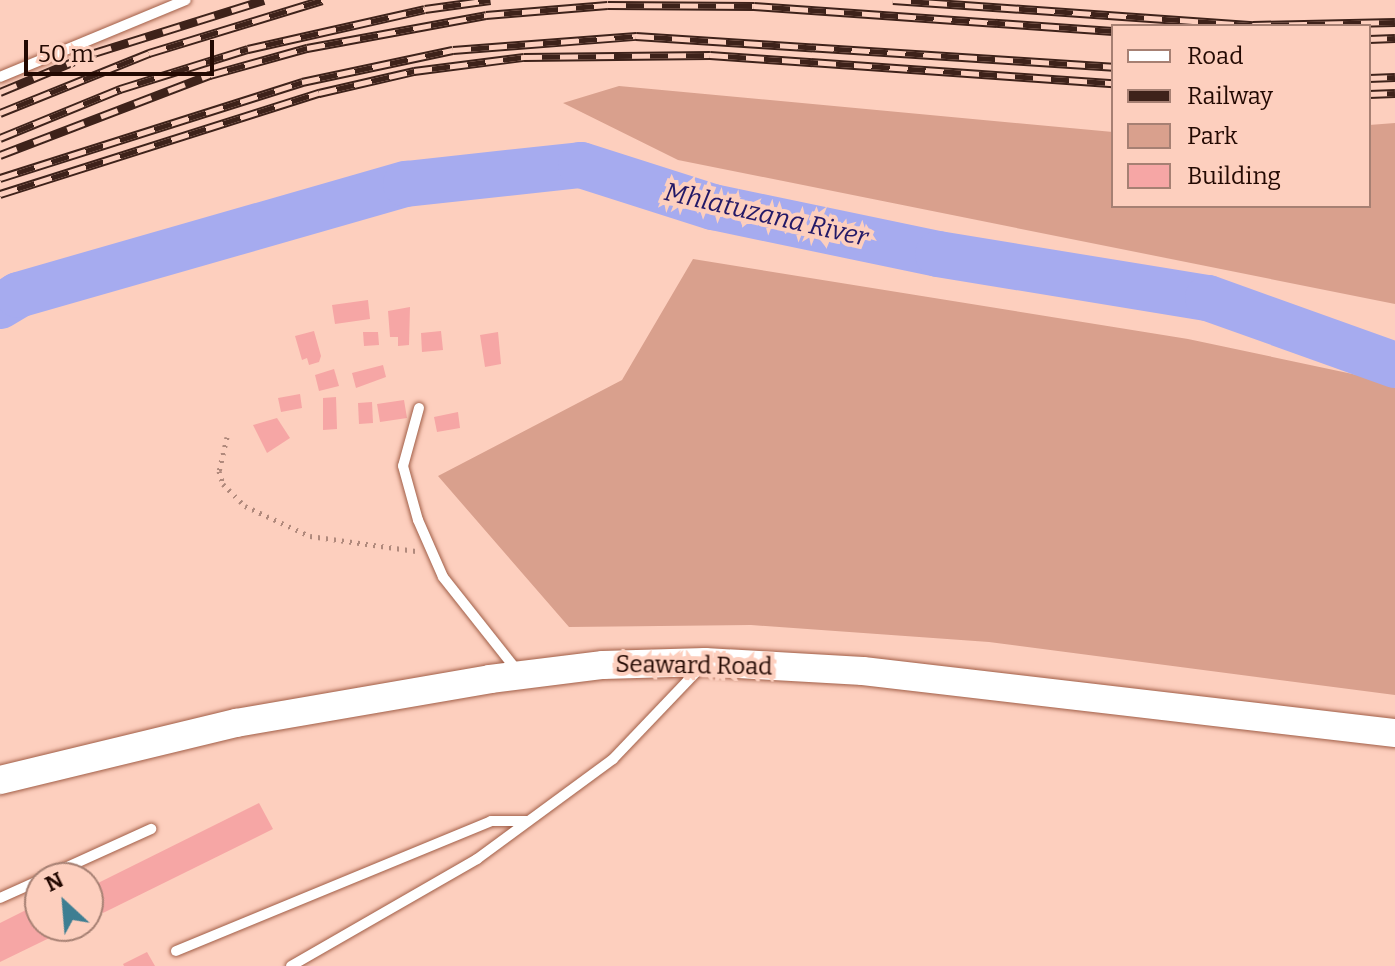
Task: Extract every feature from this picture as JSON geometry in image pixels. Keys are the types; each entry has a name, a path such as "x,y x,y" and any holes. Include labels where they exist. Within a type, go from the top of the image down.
{"street":[{"name":"Seaward Road","path":"0,780 236,723 520,675 603,665 705,662 863,671 1395,733"}],"lane":[{"path":"0,77 186,0"},
{"path":"419,408 403,466 432,555 443,577 520,675"},
{"path":"291,966 422,896 613,759 705,662"},
{"path":"176,951 491,821 528,821"},
{"path":"79,862 151,829"},
{"path":"0,898 24,887"}],"path":[{"path":"227,437 219,471 223,484 245,506 310,536 432,555"}],"green space":[{"path":"619,86 1111,132 1111,208 1371,208 1371,125 1395,123 1395,304 678,160 563,103"},
{"path":"693,259 1188,339 1395,383 1395,695 989,642 751,625 569,627 438,476 622,380"}],"building":[{"path":"368,300 370,319 335,324 332,305"},
{"path":"410,307 409,345 398,346 398,337 390,337 388,311"},
{"path":"314,331 321,356 319,362 309,365 307,358 302,360 295,336"},
{"path":"441,331 443,350 422,352 421,333"},
{"path":"363,332 378,332 379,345 364,346"},
{"path":"498,332 501,364 485,367 480,335"},
{"path":"383,365 386,377 356,388 352,373"},
{"path":"334,369 339,386 319,391 315,375"},
{"path":"300,394 302,408 281,412 278,398"},
{"path":"336,397 337,429 323,430 323,398"},
{"path":"404,400 407,418 380,422 377,404"},
{"path":"372,402 373,423 359,424 358,403"},
{"path":"458,412 460,428 437,432 434,417"},
{"path":"277,418 290,438 267,453 253,425"},
{"path":"259,803 273,829 104,913 104,880"},
{"path":"24,911 24,942 41,942 0,962 0,923"},
{"path":"147,952 155,966 124,966 123,964"}],"waterway":[{"name":"Mhlatuzana River","path":"0,306 18,295 406,184 581,165 713,207 938,254 1208,298 1395,365"}],"railway":[{"path":"0,92 94,53 264,0"},
{"path":"0,113 149,53 322,0"},
{"path":"0,138 120,89 248,49 425,9 490,0"},
{"path":"893,0 1239,24"},
{"path":"0,155 210,75 307,48 486,15 608,5 754,6 1111,31"},
{"path":"1300,24 1395,22"},
{"path":"0,178 302,82 453,50 636,36 1111,67"},
{"path":"1371,39 1395,38"},
{"path":"0,194 319,93 414,71 524,57 710,55 1111,83"},
{"path":"1371,78 1395,77"},
{"path":"1371,94 1395,93"}]}
